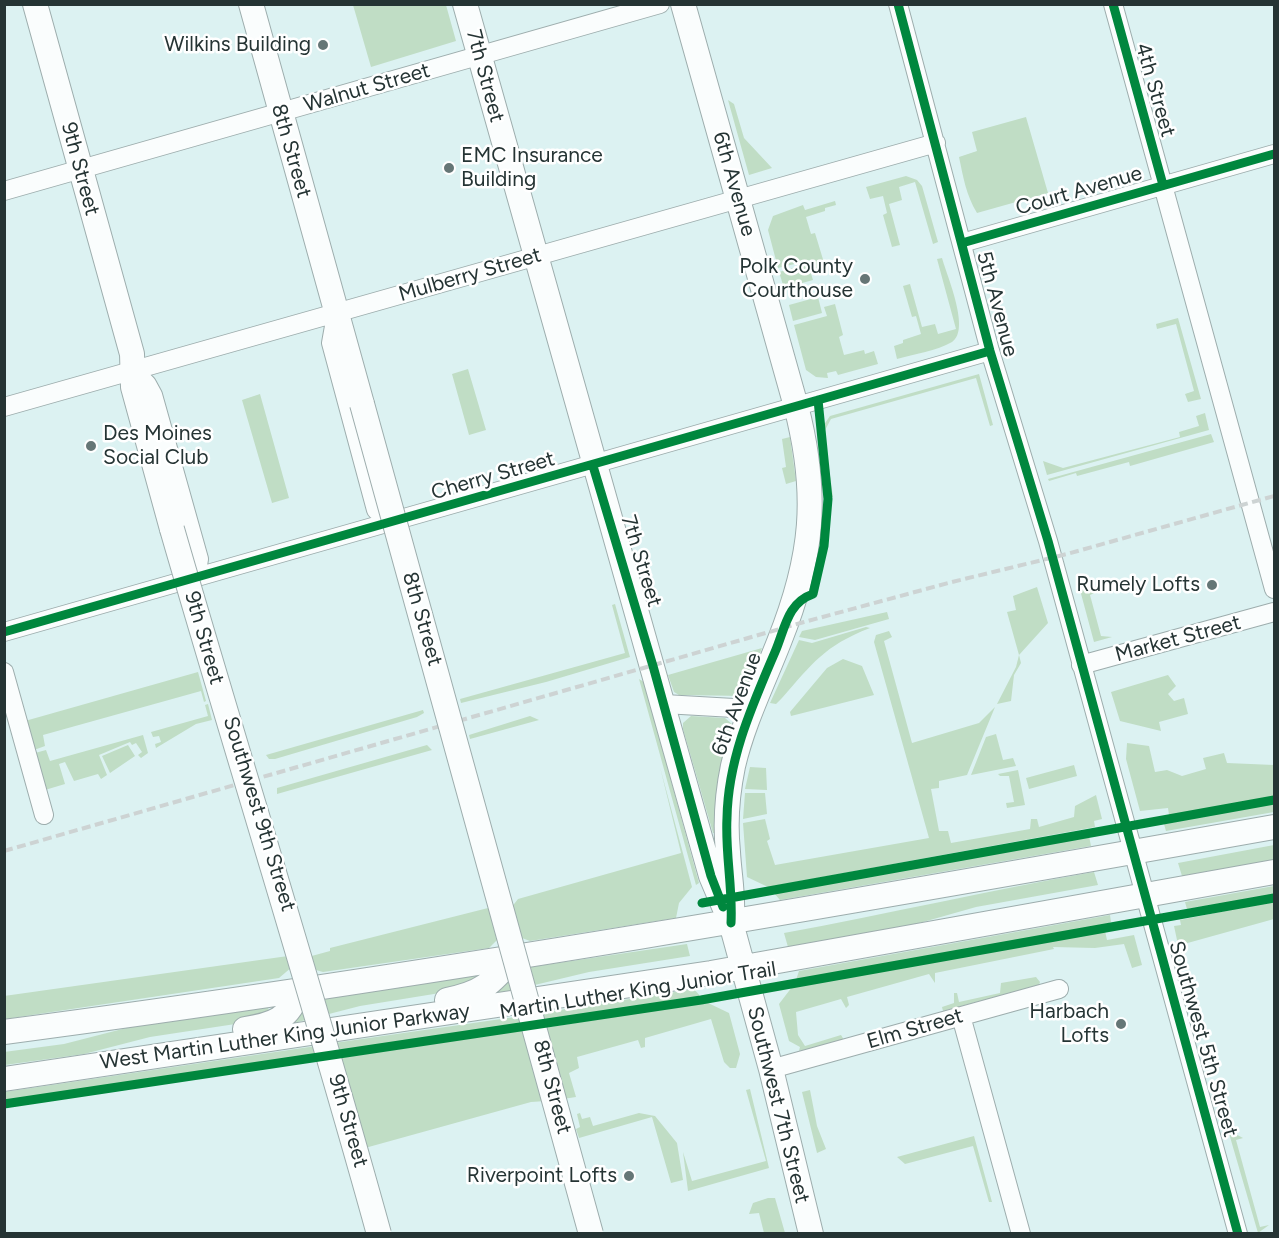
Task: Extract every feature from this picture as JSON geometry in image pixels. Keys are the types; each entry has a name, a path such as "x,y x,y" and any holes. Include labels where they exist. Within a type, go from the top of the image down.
{"main road":[{"name":"9th Street","path":"35,4 132,354 133,387 172,529 233,741 337,1082 379,1233"},
{"name":"8th Street","path":"250,4 591,1233"},
{"name":"7th Street","path":"465,4 593,466 653,666"},
{"name":"6th Avenue","path":"682,4 796,406 806,447 812,494 806,552 784,628 738,745 729,786 727,834 732,898 731,923"},
{"name":"Southwest 7th Street","path":"653,666 711,876 731,923 771,1070 811,1233"},
{"name":"West Martin Luther King Junior Parkway","path":"4,1032 298,990 731,923 1275,827"},
{"name":"West Martin Luther King Junior Parkway","path":"4,1078 743,967 1275,872"},
{"path":"333,1030 350,1018 367,1012 445,1000 479,992 496,978 514,957"},
{"path":"122,1061 159,1042 273,1024 290,1010 298,990"}],"street":[{"name":"Walnut Street","path":"4,191 660,4"},
{"name":"5th Avenue","path":"898,4 990,351 1048,541"},
{"name":"4th Street","path":"1113,4 1275,589"},
{"name":"Mulberry Street","path":"4,408 936,143"},
{"name":"Court Avenue","path":"962,243 1275,154"},
{"path":"337,313 331,343 376,510 393,523"},
{"name":"Cherry Street","path":"4,632 990,351"},
{"path":"133,370 147,384 153,395 199,559 197,571 190,580"},
{"name":"Southwest 5th Street","path":"1048,541 1131,852 1238,1233"},
{"name":"Southwest 9th Street","path":"190,580 299,951 298,990"},
{"name":"Market Street","path":"1081,665 1275,612"},
{"path":"4,672 44,815"},
{"path":"664,704 751,709"},
{"name":"Elm Street","path":"771,1070 1059,989"},
{"path":"961,1017 1021,1233"}],"green space":[{"path":"353,5 446,5 456,41 371,67"},
{"path":"728,100 734,104 744,138 772,168 749,175"},
{"path":"1026,117 1048,193 977,213 968,192 959,157 977,151 972,132"},
{"path":"906,176 917,180 922,186 938,242 933,244 915,182 899,187 902,200 889,204 900,245 892,247 883,215 887,213 883,196 870,199 866,187"},
{"path":"835,201 836,205 806,217 811,234 815,233 825,266 813,269 811,260 778,268 768,230 773,216 803,205 805,210"},
{"path":"942,258 959,315 957,336 952,342 939,348 897,359 894,346 903,343 903,340 921,334 916,316 912,317 903,286 910,284 922,327 935,324 938,334 956,329 937,259"},
{"path":"808,264 813,280 784,288 779,272"},
{"path":"818,297 822,313 793,321 789,305"},
{"path":"835,304 843,335 839,337 844,355 864,350 865,354 874,351 878,364 838,375 836,371 827,373 828,378 816,377 806,370 794,325 827,316 824,307"},
{"path":"1178,318 1201,399 1188,402 1185,394 1194,391 1176,324 1157,329 1156,324"},
{"path":"468,369 486,430 469,435 452,374"},
{"path":"979,374 993,425 990,426 976,378 831,419 824,432 833,497 829,497 821,429 830,416"},
{"path":"260,394 289,498 272,503 242,400"},
{"path":"1205,413 1209,430 1047,475 1043,461 1063,468 1180,437 1179,432 1199,426 1196,416"},
{"path":"1211,434 1214,442 1130,466 1129,462 1077,476 1076,473 1049,481 1048,479"},
{"path":"790,437 796,481 786,484 782,468 786,467 782,439"},
{"path":"1098,586 1099,591 1090,595 1101,636 1112,637 1094,642 1080,590"},
{"path":"1037,587 1048,623 1019,655 1007,612 1016,610 1013,596"},
{"path":"615,604 630,657 546,682 461,703 460,699 625,653 612,605"},
{"path":"887,612 889,619 815,640 799,637 802,631"},
{"path":"866,627 870,628 830,649 811,665 776,704 770,703 799,640 812,643"},
{"path":"889,631 892,637 884,641 912,743 979,723 995,707 967,775 939,781 939,788 931,789 939,831 948,831 951,843 1030,829 1031,819 1037,819 1039,827 1074,817 1075,806 1096,795 1102,819 1094,821 1095,827 768,887 747,877 743,823 765,819 770,839 767,841 775,865 929,838 874,642 876,635"},
{"path":"762,648 744,696 679,695 674,692 668,675"},
{"path":"1019,655 1021,663 1014,675 1011,701 997,704 1016,667"},
{"path":"843,659 862,666 874,695 791,716 790,712 827,668"},
{"path":"198,672 206,701 204,702 201,691 43,735 45,746 34,750 25,721"},
{"path":"1168,675 1176,686 1168,694 1174,701 1184,698 1188,714 1159,722 1161,731 1120,721 1111,692"},
{"path":"639,679 644,682 699,883 696,885"},
{"path":"208,704 212,720 196,724 156,748 155,744 161,742 159,736 153,737 151,732 208,716 205,705"},
{"path":"423,710 424,713 417,717 275,759 269,759 266,755"},
{"path":"530,716 539,720 470,739 469,735"},
{"path":"691,716 725,718 733,725 716,833 713,833 683,729 683,723"},
{"path":"996,734 1003,760 1013,758 1016,766 971,775 986,737"},
{"path":"143,735 148,753 141,758 138,755 142,752 136,743 132,745 130,742 99,755 107,775 101,779 98,774 74,781 65,762 59,764 65,784 45,790 35,753 46,750 50,761"},
{"path":"1127,743 1149,746 1155,772 1167,770 1182,776 1206,769 1203,758 1224,753 1227,763 1274,765 1274,797 1169,815 1168,808 1140,811 1126,759"},
{"path":"128,745 135,756 110,773 102,756"},
{"path":"427,745 432,750 277,794 277,788"},
{"path":"1074,765 1077,776 1029,789 1026,778"},
{"path":"660,767 692,887 679,903 676,918 530,941 522,938 511,908 518,899 681,853"},
{"path":"750,767 766,768 767,790 745,789"},
{"path":"1018,770 1025,805 1007,808 1006,803 1014,802 1009,776 998,774"},
{"path":"745,793 765,793 767,814 743,819"},
{"path":"1274,803 1274,812 1166,831 1164,824"},
{"path":"1089,836 1091,846 780,900 774,893"},
{"path":"1274,845 1274,860 1182,876 1178,863"},
{"path":"1094,872 1098,885 976,907 909,926 788,947 784,933 1016,886"},
{"path":"1274,886 1274,895 1187,909 1185,902"},
{"path":"1274,901 1274,919 1184,944 1186,953 1180,954 1174,926 1181,925 1180,920"},
{"path":"492,907 500,937 489,948 323,972 316,970 308,957 330,951 330,948"},
{"path":"1110,915 1111,922 1104,925 796,980 799,971"},
{"path":"1105,931 1107,940 1134,935 1142,965 1132,968 1124,944 1095,948 1053,947 1054,949 935,973 935,983 929,974 847,997 849,1005 846,1008 841,999 796,1012 798,1035 805,1046 841,1035 844,1040 799,1051 800,1047 789,1041 779,1004 792,987"},
{"path":"687,944 690,956 589,972 497,994 497,987 510,970"},
{"path":"288,956 292,967 279,978 5,1019 4,996"},
{"path":"475,975 477,987 360,1006 294,1023 293,1017 303,1001"},
{"path":"1036,977 1040,982 1039,985 943,1011 942,1007 954,1003 954,993 957,993 959,1002 1000,993 1001,983"},
{"path":"694,989 701,997 542,1022 540,1013"},
{"path":"706,1002 729,1013 740,1054 736,1068 730,1068 724,1062 711,1019 645,1038 645,1047 641,1048 638,1040 577,1057 579,1068 569,1073 576,1097 563,1099 544,1028"},
{"path":"268,1007 270,1017 255,1021 150,1037 84,1054 5,1065 4,1052 64,1044 138,1025"},
{"path":"522,1016 525,1024 337,1052 334,1043"},
{"path":"526,1030 546,1101 531,1102 365,1148 339,1058"},
{"path":"316,1046 319,1054 5,1100 4,1092"},
{"path":"750,1089 769,1168 688,1191 683,1152 692,1181 766,1161 746,1090"},
{"path":"810,1090 817,1126 826,1149 817,1153 802,1092"},
{"path":"580,1113 582,1119 590,1117 593,1126 639,1113 655,1116 677,1143 683,1180 671,1183 652,1117 579,1138 576,1129 580,1127 577,1114"},
{"path":"1228,1130 1243,1138 1236,1140 1260,1227 1269,1225 1258,1233"},
{"path":"974,1136 992,1202 989,1202 973,1146 905,1164 897,1157"},
{"path":"775,1198 785,1233 764,1233 759,1213 749,1214 753,1203"}],"railway":[{"path":"4,851 804,622 1067,554 1274,496"}],"cycle path":[{"path":"898,4 990,351 1048,541 1238,1234"},
{"path":"1113,4 1163,185"},
{"path":"962,243 1274,154"},
{"path":"4,632 990,351"},
{"path":"731,923 727,818 728,796 737,754 750,713 788,618 792,610 804,598 813,594 824,546 828,499 818,400"},
{"path":"593,466 653,666 711,876 723,907"},
{"path":"702,903 1274,800"},
{"name":"Martin Luther King Junior Trail","path":"4,1104 701,1000 1274,898"}],"place":[{"name":"Wilkins Building","path":"323,45"},
{"name":"EMC Insurance Building","path":"449,168"},
{"name":"Polk County Courthouse","path":"865,279"},
{"name":"Des Moines Social Club","path":"91,446"},
{"name":"Rumely Lofts","path":"1212,585"},
{"name":"Harbach Lofts","path":"1121,1024"},
{"name":"Riverpoint Lofts","path":"629,1176"}]}
